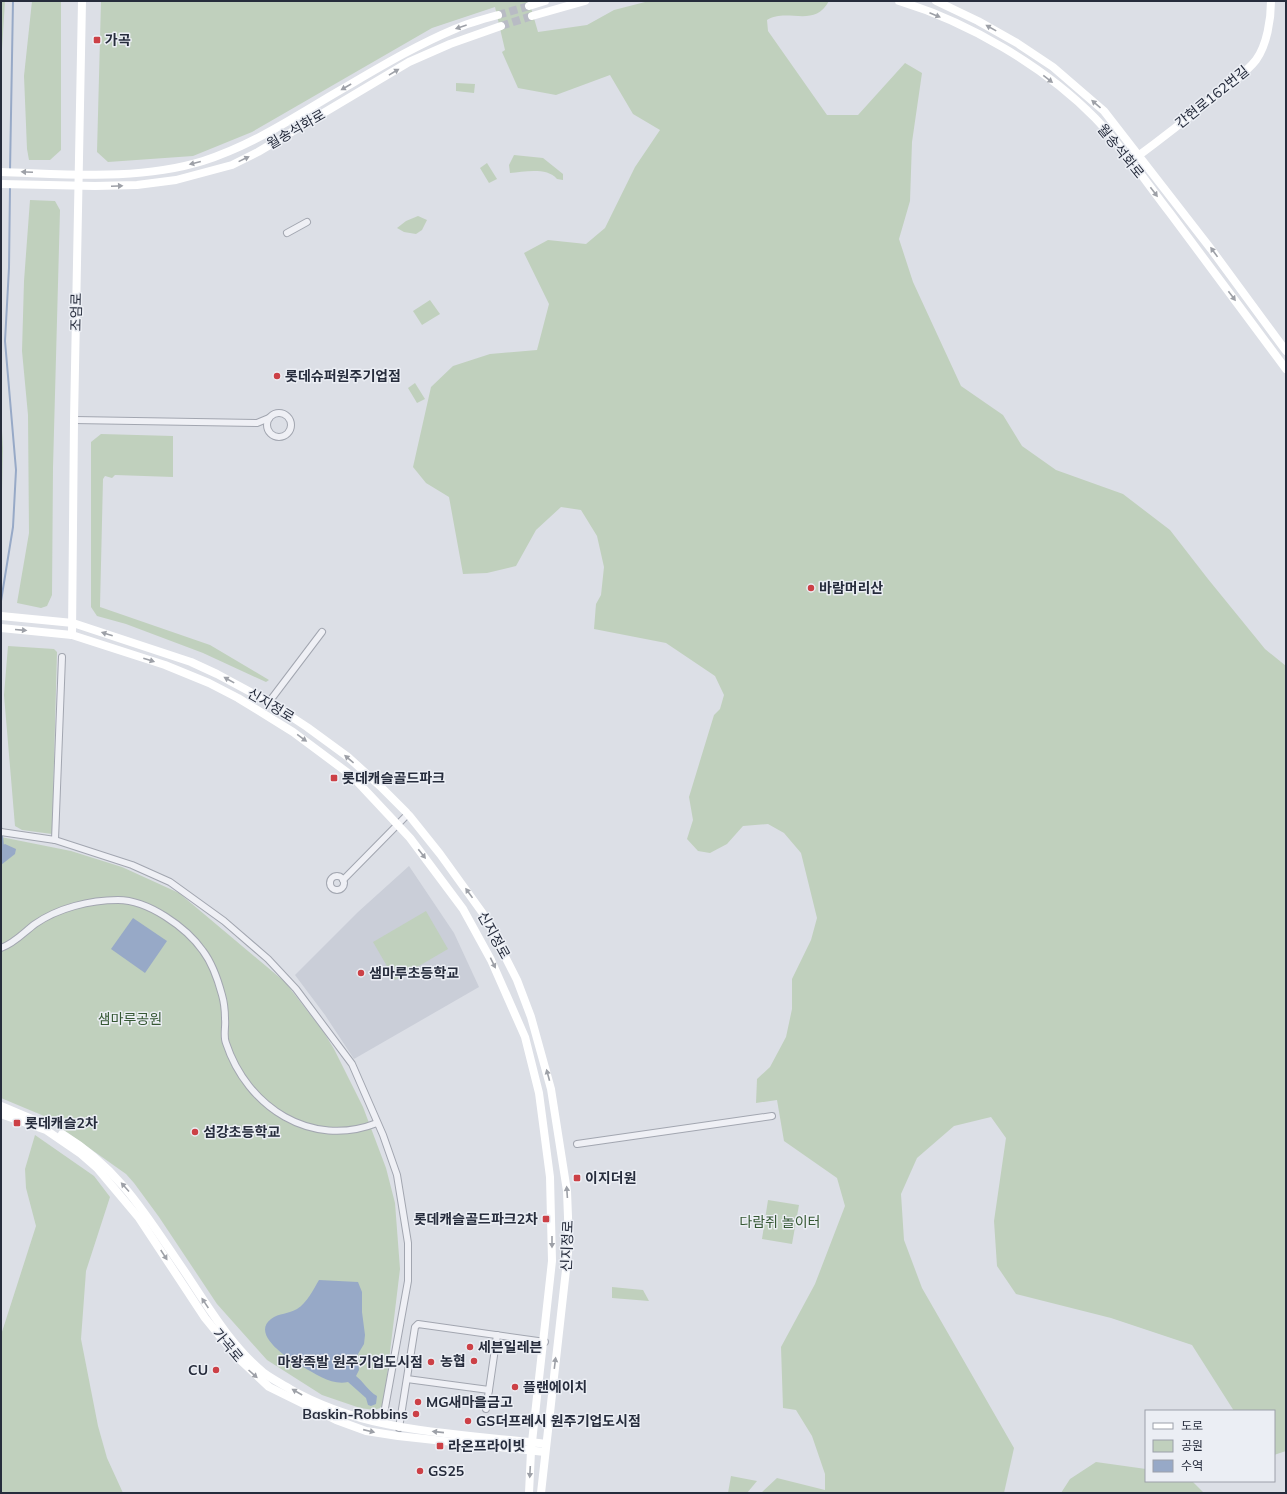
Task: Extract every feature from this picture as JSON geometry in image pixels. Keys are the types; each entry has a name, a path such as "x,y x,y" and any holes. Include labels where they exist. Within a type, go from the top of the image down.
{"street":[{"name":"조엄로","path":"72,635 74,420 82,1"},
{"path":"529,6 545,1"},
{"path":"532,16 585,1"},
{"name":"월송석화로","path":"898,1 935,14 1014,55 1038,71 1095,118 1130,162 1286,369"},
{"name":"월송석화로","path":"936,1 1017,42 1053,67 1104,111 1211,249 1286,352"},
{"name":"간현로162번길","path":"1130,162 1214,97 1244,72 1256,59 1266,38 1271,11 1271,1"},
{"name":"월송석화로","path":"1,172 79,174 134,173 172,168 202,161 258,140 411,50 455,29 498,15"},
{"name":"월송석화로","path":"1,184 78,186 137,185 176,180 232,165 264,148 409,62 450,44 501,26"},
{"path":"258,140 264,148"},
{"path":"287,233 307,222"},
{"path":"74,420 257,423 269,418 275,413 283,413 289,417 292,425 290,432 283,437 274,436 257,423"},
{"path":"268,430 269,418"},
{"name":"신지정로","path":"1,616 73,623 190,662 217,674 269,702 348,757 408,814 472,898 503,950 531,1017 551,1089 567,1191 569,1243 541,1493"},
{"name":"신지정로","path":"1,628 72,635 165,665 209,683 262,713 293,732 334,762 370,794 398,823 442,879 476,932 511,1002 525,1037 539,1093 550,1177 552,1261 531,1451"},
{"path":"262,713 322,632"},
{"path":"55,840 62,657"},
{"path":"343,880 408,814"},
{"path":"1,832 10,832 55,840 132,866 170,882 224,921 268,959 296,988 352,1064 397,1175 408,1243 408,1281 383,1419"},
{"path":"1,948 12,944 42,919 60,911 100,901 118,900 142,903 180,926 204,951 214,971 222,996 225,1018 225,1041 233,1062 244,1080 266,1104 282,1116 301,1126 339,1132 358,1129 377,1123"},
{"name":"가곡로","path":"1,1106 36,1120 78,1144 118,1179 215,1317 248,1357 265,1373 311,1401 398,1432 531,1451 545,1448"},
{"name":"가곡로","path":"1,1114 46,1130 81,1154 146,1220"},
{"path":"577,1144 772,1116"},
{"path":"398,1432 415,1327 418,1324 544,1342"},
{"path":"486,1409 497,1335"},
{"path":"407,1379 489,1390"},
{"name":"가곡로","path":"398,1432 532,1442 545,1448"},
{"path":"529,1493 531,1451"}],"shaded area":[{"path":"409,866 454,933 479,987 354,1059 325,1015 295,975 358,912"}],"green space":[{"path":"1,1 5,1 1,66"},
{"path":"32,1 61,1 61,150 50,160 29,160 27,149 24,76"},
{"path":"101,1 529,1 538,32 587,25 614,10 649,1 829,1 823,9 816,14 808,16 783,15 767,20 768,31 827,115 858,115 905,63 922,73 912,142 910,201 899,239 913,282 961,386 1003,415 1022,446 1056,470 1123,494 1170,530 1265,649 1286,666 1286,1451 1275,1455 1275,1410 1233,1410 1192,1345 1111,1318 1016,1294 997,1266 994,1221 1006,1138 991,1117 954,1126 917,1158 901,1194 904,1240 922,1288 1014,1448 1004,1493 761,1493 777,1478 825,1490 825,1474 812,1436 796,1410 783,1408 781,1347 815,1284 845,1206 837,1178 784,1141 777,1100 756,1103 757,1079 770,1067 786,1037 792,1009 792,979 811,940 817,918 801,853 784,833 768,824 743,826 727,844 710,853 698,851 687,839 693,820 689,797 714,715 720,709 724,695 715,676 666,643 594,629 596,604 601,595 604,567 597,536 581,510 561,507 536,530 516,566 487,573 463,574 449,497 426,483 413,467 431,387 453,366 490,354 537,350 549,304 524,253 548,240 586,244 605,228 635,167 660,130 633,114 610,75 556,95 518,88 502,52 505,50 495,7 432,28 252,132 193,156 108,162 97,152"},
{"path":"456,83 475,84 474,93 456,91"},
{"path":"514,155 543,158 563,174 563,180 557,179 553,175 547,173 535,171 510,173 509,165"},
{"path":"487,163 497,179 489,183 480,168"},
{"path":"30,200 55,201 60,210 53,468 52,595 47,606 41,608 17,603 29,533 28,415 22,351 24,281"},
{"path":"418,216 427,220 422,230 416,234 404,232 397,228 406,221"},
{"path":"430,300 440,314 422,325 413,311"},
{"path":"415,383 425,399 417,403 408,388"},
{"path":"1,413 3,448 1,535"},
{"path":"101,434 173,436 173,477 115,475 112,478 105,476 103,479 100,607 210,645 269,680 266,682 203,653 126,624 97,616 91,607 91,442"},
{"path":"8,646 54,649 57,652 52,834 22,830 15,826 4,695"},
{"name":"샘마루공원","path":"1,837 71,851 122,867 179,893 285,982 323,1031 334,1049 363,1107 386,1168 395,1203 400,1269 385,1401 380,1408 374,1410 360,1408 322,1395 267,1360 217,1304 159,1217 126,1174 44,1116 1,1098"},
{"path":"426,911 448,949 395,980 373,942"},
{"path":"35,1135 94,1176 110,1197 86,1271 81,1339 98,1426 107,1458 123,1493 1,1493 1,1335 36,1226 26,1188 25,1169"},
{"name":"다람쥐 놀이터","path":"768,1200 799,1205 792,1244 762,1239"},
{"path":"612,1287 643,1290 649,1301 612,1298"},
{"path":"1096,1462 1145,1469 1145,1482 1193,1482 1204,1493 1061,1493 1070,1479"},
{"path":"731,1476 757,1481 747,1493 728,1493"}],"water":[{"path":"5,844 16,849 15,854 1,865 1,846"},
{"path":"133,918 167,941 145,973 111,949"},
{"path":"319,1280 358,1282 362,1292 362,1312 365,1335 364,1344 358,1354 359,1370 356,1376 371,1392 377,1396 376,1404 371,1406 368,1405 366,1398 348,1382 342,1383 331,1381 297,1364 282,1353 268,1339 265,1332 266,1325 271,1319 294,1311 301,1306 310,1296"}],"waterway":[{"path":"10,171 13,1"},
{"path":"1,601 13,527 16,470 5,341 9,268 10,187"},
{"path":"1,826 3,846"}],"tunnel":[{"path":"498,15 529,6"},
{"path":"501,26 532,16"}],"place":[{"name":"가곡","path":"97,40"},
{"name":"롯데슈퍼원주기업점","path":"277,376"},
{"name":"바람머리산","path":"811,588"},
{"name":"롯데캐슬골드파크","path":"334,778"},
{"name":"샘마루초등학교","path":"361,973"},
{"name":"롯데캐슬2차","path":"17,1123"},
{"name":"섬강초등학교","path":"195,1132"},
{"name":"이지더원","path":"577,1178"},
{"name":"롯데캐슬골드파크2차","path":"546,1219"},
{"name":"세븐일레븐","path":"470,1347"},
{"name":"농협","path":"474,1361"},
{"name":"마왕족발 원주기업도시점","path":"431,1362"},
{"name":"CU","path":"216,1370"},
{"name":"플랜에이치","path":"515,1387"},
{"name":"MG새마을금고","path":"418,1402"},
{"name":"Baskin-Robbins","path":"416,1414"},
{"name":"GS더프레시 원주기업도시점","path":"468,1421"},
{"name":"라온프라이빗","path":"440,1446"},
{"name":"GS25","path":"420,1471"}]}
